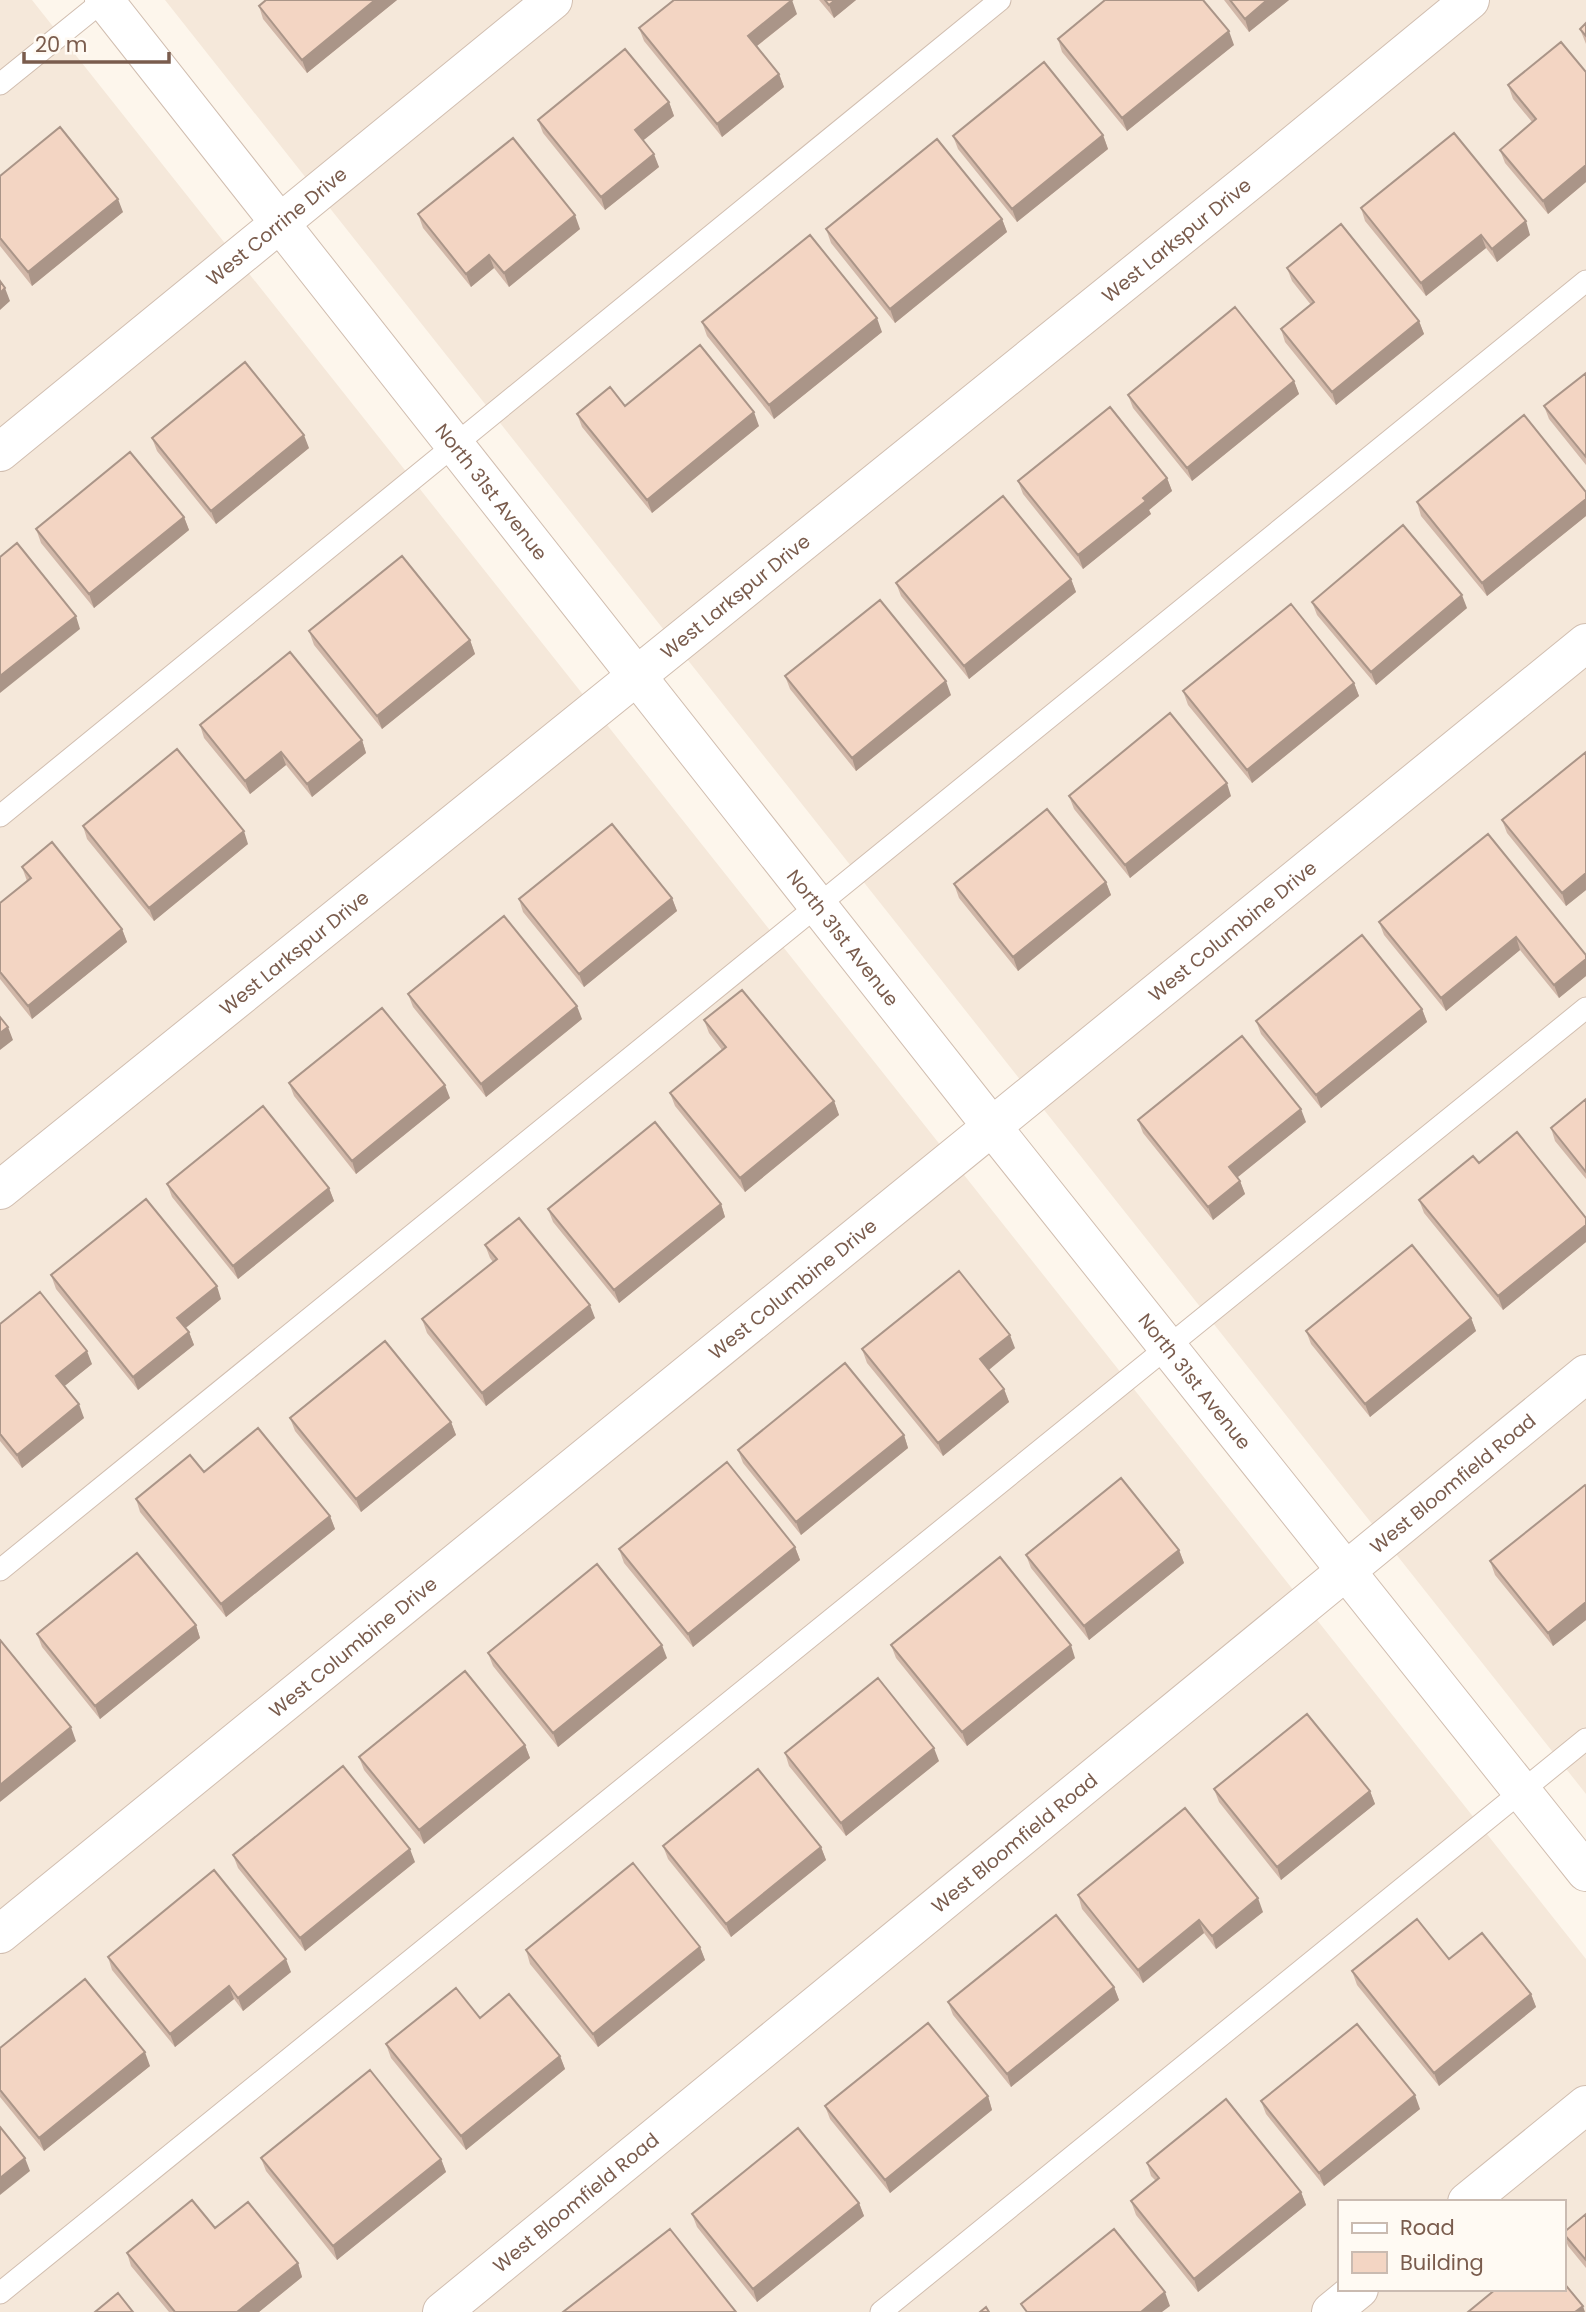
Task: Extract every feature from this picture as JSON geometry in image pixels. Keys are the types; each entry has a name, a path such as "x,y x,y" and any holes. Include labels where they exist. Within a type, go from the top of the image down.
{"street":[{"name":"North 31st Avenue","path":"104,0 993,1128 1586,1871"},
{"name":"West Corrine Drive","path":"0,452 553,0"},
{"name":"West Larkspur Drive","path":"0,1190 1269,166 1470,0"},
{"name":"West Columbine Drive","path":"0,1934 1586,643"},
{"name":"West Bloomfield Road","path":"442,2312 1586,1374"},
{"path":"1469,2200 1586,2105"},
{"path":"1331,2312 1357,2291"}],"lane":[{"path":"0,84 104,0"},
{"path":"0,816 1000,0"},
{"path":"0,1570 1586,281"},
{"path":"0,2293 1586,1008"},
{"path":"881,2312 1586,1739"}],"shaded area":[{"path":"0,0 32,0 1586,1959 1586,2312 0,2312"},
{"path":"165,0 1586,0 1586,1794"}],"building":[{"path":"266,0 375,0 302,60 259,6"},
{"path":"674,0 792,0 748,36 779,74 717,124 639,28"},
{"path":"1105,0 1203,0 1229,31 1122,118 1058,39"},
{"path":"1230,0 1267,0 1245,19"},
{"path":"1586,23 1586,36 1580,29"},
{"path":"1561,42 1586,72 1586,165 1543,201 1500,150 1536,119 1508,85"},
{"path":"625,49 669,102 635,130 654,154 601,197 538,120"},
{"path":"1044,62 1103,135 1012,209 953,136"},
{"path":"60,127 118,199 28,272 0,238 0,176"},
{"path":"1454,133 1526,221 1492,249 1481,235 1421,283 1361,208"},
{"path":"513,138 575,215 504,273 489,255 466,274 418,214"},
{"path":"937,139 1002,219 890,309 826,229"},
{"path":"1341,224 1419,321 1332,392 1281,329 1314,302 1287,268"},
{"path":"810,235 877,318 769,405 702,322"},
{"path":"1235,307 1294,381 1187,468 1128,395"},
{"path":"700,345 754,412 647,500 577,414 610,387 625,406"},
{"path":"245,362 304,435 211,511 152,438"},
{"path":"1586,373 1586,457 1544,406"},
{"path":"1110,407 1167,478 1143,498 1146,501 1078,555 1018,481"},
{"path":"1524,415 1586,492 1586,499 1482,583 1417,502"},
{"path":"130,452 184,517 89,594 36,529"},
{"path":"1003,496 1071,579 964,666 896,583"},
{"path":"1403,525 1462,595 1371,672 1312,602"},
{"path":"17,543 76,616 0,676 0,557"},
{"path":"402,556 470,640 377,716 309,631"},
{"path":"880,600 946,681 852,758 785,676"},
{"path":"1291,604 1354,683 1247,770 1183,691"},
{"path":"290,652 362,740 307,784 281,752 245,781 200,725"},
{"path":"1170,713 1227,783 1125,865 1069,796"},
{"path":"177,749 244,831 149,908 83,826"},
{"path":"1586,752 1586,873 1562,893 1502,820"},
{"path":"1047,809 1106,882 1013,957 954,884"},
{"path":"612,824 672,898 579,974 519,899"},
{"path":"1488,834 1586,955 1586,959 1554,985 1516,937 1441,998 1379,922"},
{"path":"52,842 122,929 28,1006 0,972 0,903 31,878 22,867"},
{"path":"504,916 577,1006 481,1084 408,994"},
{"path":"1362,935 1422,1009 1316,1095 1256,1021"},
{"path":"742,990 834,1101 740,1178 670,1093 726,1047 704,1020"},
{"path":"382,1008 445,1085 352,1161 289,1083"},
{"path":"0,1017 8,1027 0,1033"},
{"path":"1242,1036 1301,1109 1229,1167 1240,1181 1208,1207 1138,1120"},
{"path":"1586,1099 1586,1172 1551,1128"},
{"path":"263,1106 329,1188 233,1266 167,1184"},
{"path":"655,1122 721,1204 614,1290 548,1209"},
{"path":"1517,1132 1586,1218 1586,1225 1498,1296 1419,1200 1473,1156 1479,1163"},
{"path":"146,1199 217,1286 177,1318 189,1332 133,1377 51,1275"},
{"path":"519,1218 590,1305 482,1393 422,1319 497,1259 485,1245"},
{"path":"1412,1245 1471,1318 1365,1404 1306,1331"},
{"path":"959,1271 1010,1335 980,1359 1004,1389 938,1443 862,1349"},
{"path":"40,1292 87,1351 56,1376 79,1404 17,1455 0,1434 0,1324"},
{"path":"385,1341 451,1422 356,1499 290,1418"},
{"path":"845,1363 904,1435 796,1522 738,1450"},
{"path":"258,1428 330,1516 221,1604 136,1499 190,1455 204,1472"},
{"path":"727,1462 795,1547 688,1634 619,1549"},
{"path":"1121,1478 1179,1550 1084,1626 1026,1555"},
{"path":"1585,1485 1586,1602 1548,1633 1490,1561"},
{"path":"137,1553 196,1625 95,1706 37,1634"},
{"path":"1000,1557 1071,1645 962,1732 891,1645"},
{"path":"597,1564 662,1645 553,1733 488,1653"},
{"path":"0,1640 71,1727 0,1785"},
{"path":"465,1671 525,1745 419,1830 359,1757"},
{"path":"878,1678 934,1748 841,1823 785,1753"},
{"path":"1307,1714 1370,1791 1277,1867 1214,1789"},
{"path":"343,1766 410,1849 300,1938 233,1855"},
{"path":"758,1769 821,1847 726,1924 663,1846"},
{"path":"1185,1808 1258,1898 1212,1936 1199,1920 1138,1970 1078,1895"},
{"path":"633,1863 700,1947 593,2034 526,1950"},
{"path":"214,1870 286,1959 238,1998 229,1986 170,2034 108,1957"},
{"path":"1056,1915 1114,1987 1007,2074 948,2002"},
{"path":"1417,1919 1449,1959 1482,1933 1531,1994 1434,2073 1352,1971"},
{"path":"85,1979 145,2052 39,2138 0,2090 0,2048"},
{"path":"456,1988 480,2018 509,1994 560,2056 461,2136 386,2044"},
{"path":"928,2023 988,2096 885,2180 825,2106"},
{"path":"1357,2024 1415,2095 1319,2173 1261,2101"},
{"path":"370,2070 441,2159 333,2246 261,2158"},
{"path":"1226,2099 1301,2192 1194,2279 1131,2201 1159,2178 1147,2163"},
{"path":"0,2127 25,2158 0,2178"},
{"path":"798,2128 859,2203 753,2289 692,2214"},
{"path":"192,2200 215,2228 248,2202 298,2263 237,2312 175,2312 127,2253"},
{"path":"1586,2214 1586,2260 1565,2235 1565,2231"},
{"path":"670,2229 736,2312 563,2312"},
{"path":"1114,2229 1165,2292 1141,2312 1027,2312 1021,2304"},
{"path":"1565,2284 1583,2306 1575,2312 1468,2312 1494,2291 1565,2291"},
{"path":"118,2293 133,2312 95,2312"}]}
